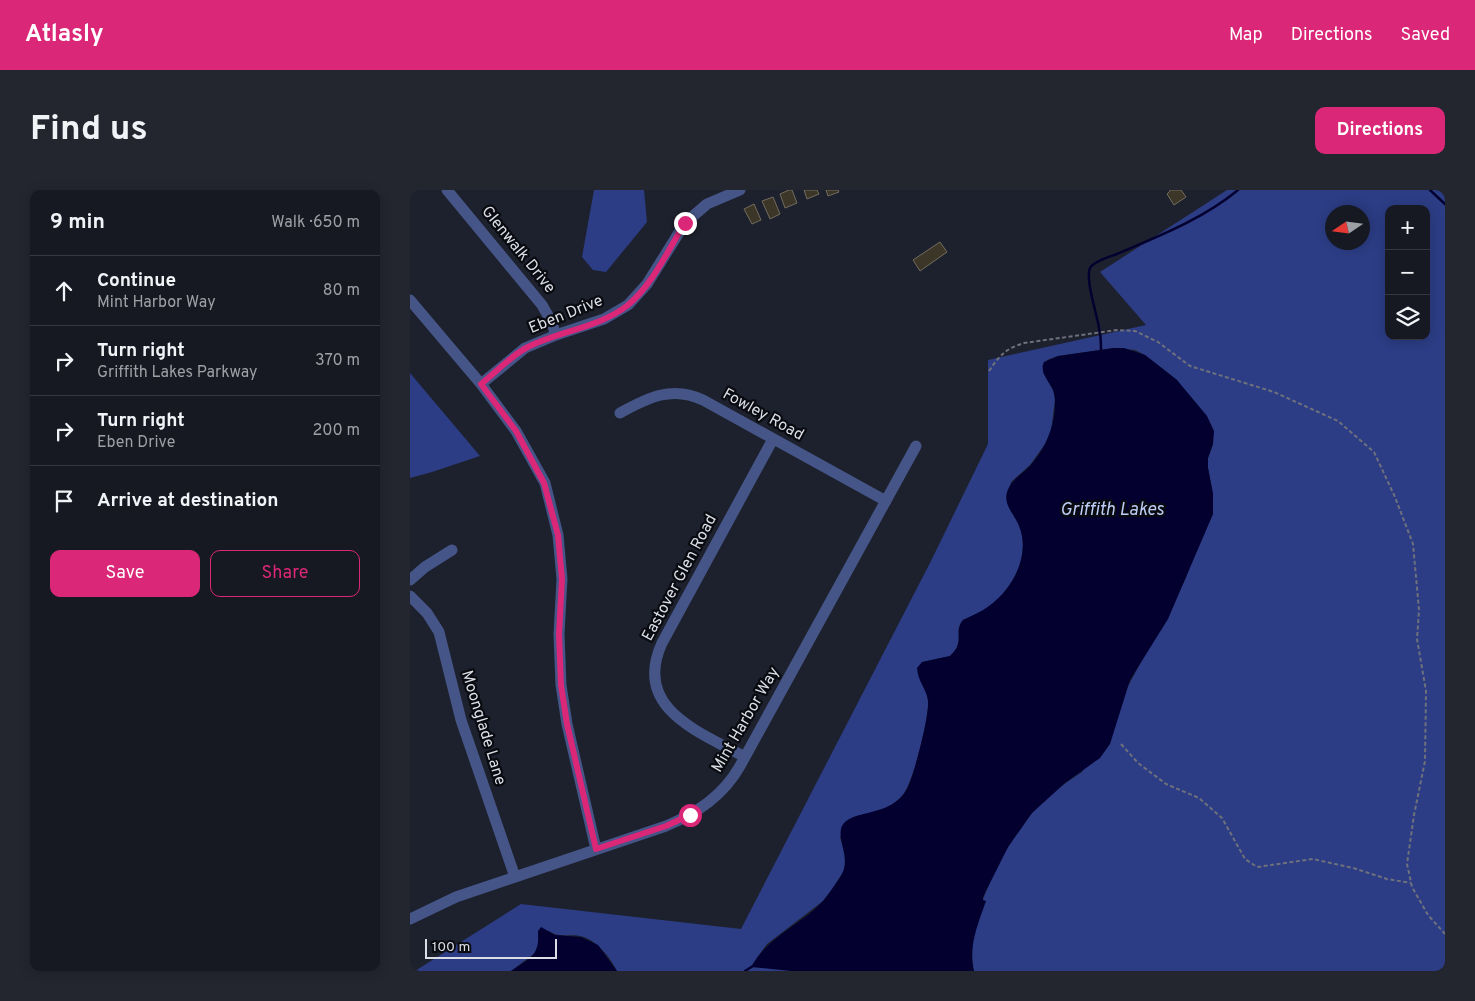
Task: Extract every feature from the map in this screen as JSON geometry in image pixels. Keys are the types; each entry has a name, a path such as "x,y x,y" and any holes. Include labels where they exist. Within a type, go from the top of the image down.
{"street":[{"name":"Glenwalk Drive","path":"447,190 542,305 556,335"},
{"name":"Eben Drive","path":"481,384 525,348 556,335 604,319 628,305 647,284 685,223 707,204 740,190"},
{"path":"410,300 481,384 516,431 544,483 558,535 562,579 559,634 561,685 567,724 596,849"},
{"name":"Fowley Road","path":"620,413 654,396 682,393 703,400 886,501"},
{"name":"Eastover Glen Road","path":"745,757 686,725 674,716 660,696 655,681 655,665 662,643 773,439"},
{"name":"Mint Harbor Way","path":"410,918 456,897 666,826 699,810 722,791 745,757 916,446"},
{"path":"410,580 452,550"},
{"name":"Moonglade Lane","path":"410,596 427,613 439,632 463,727 515,876"}],"path":[{"path":"989,371 1001,354 1012,347 1024,343 1106,331 1135,331 1158,342 1190,366 1274,392 1338,421 1374,452 1395,497 1413,544 1419,610 1417,638 1426,691 1425,761 1414,815 1407,864 1412,887 1428,915 1445,934"},
{"path":"1121,744 1138,763 1166,784 1199,798 1222,818 1245,859 1257,867 1313,859 1353,868 1387,879 1411,883"}],"shaded area":[{"path":"594,190 644,190 647,222 606,272 593,270 582,257"},
{"path":"1227,190 1445,190 1445,971 974,971 972,952 974,931 980,909 998,866 1020,828 1037,807 1082,772 1185,580 1213,514 1213,494 1208,458 1213,444 1177,380 1145,355 1135,350 1114,348 1058,356 1047,360 1043,372 1053,390 1055,399 1051,432 1030,465 1011,482 1007,503 1019,524 1023,538 1021,560 1017,571 1006,590 998,599 984,610 963,620 959,629 958,645 950,656 923,662 928,699 927,712 919,752 906,789 902,796 892,805 853,817 840,837 846,863 833,888 823,901 767,944 756,959 791,971 617,971 611,960 592,941 580,936 560,935 549,931 538,932 539,944 535,953 511,971 415,971 521,904 741,929 931,561 988,444 988,360 1146,325 1100,272"},
{"path":"410,373 480,456 410,478"}],"water":[{"name":"Griffith Lakes","path":"1124,348 1145,355 1177,380 1207,416 1214,431 1213,444 1208,458 1213,494 1213,514 1168,619 1130,680 1110,744 1100,758 1065,783 1032,813 1008,847 983,897 983,900 986,901 973,944 972,962 974,971 791,971 751,967 767,947 823,901 841,876 845,861 841,833 845,822 888,806 898,800 906,791 917,759 928,707 927,696 917,668 922,662 950,656 955,651 959,641 959,629 963,620 983,610 998,599 1018,570 1023,548 1022,537 1006,497 1011,484 1038,456 1051,430 1055,400 1053,390 1044,373 1044,362 1058,356"},
{"path":"541,927 555,935 581,937 598,945 617,971 511,971 535,952 538,931"}],"building":[{"path":"792,190 797,203 785,208 780,194"},
{"path":"804,190 817,190 819,194 807,199"},
{"path":"826,190 838,190 839,192 828,196"},
{"path":"1170,190 1181,190 1186,197 1174,205 1167,194"},
{"path":"773,197 780,214 770,219 762,201"},
{"path":"754,204 761,220 752,224 744,209"},
{"path":"940,242 947,252 920,271 913,260"}],"waterway":[{"path":"1100,352 1100,333 1089,280 1090,268 1095,263 1180,226 1210,210 1238,190"},
{"path":"1430,190 1445,204"},
{"path":"745,971 753,966"}],"route":[{"path":"685,223 647,284 628,305 604,319 556,335 525,348 481,384 516,431 544,483 558,535 562,579 559,634 561,685 567,724 596,849 666,826 690,815"}]}
